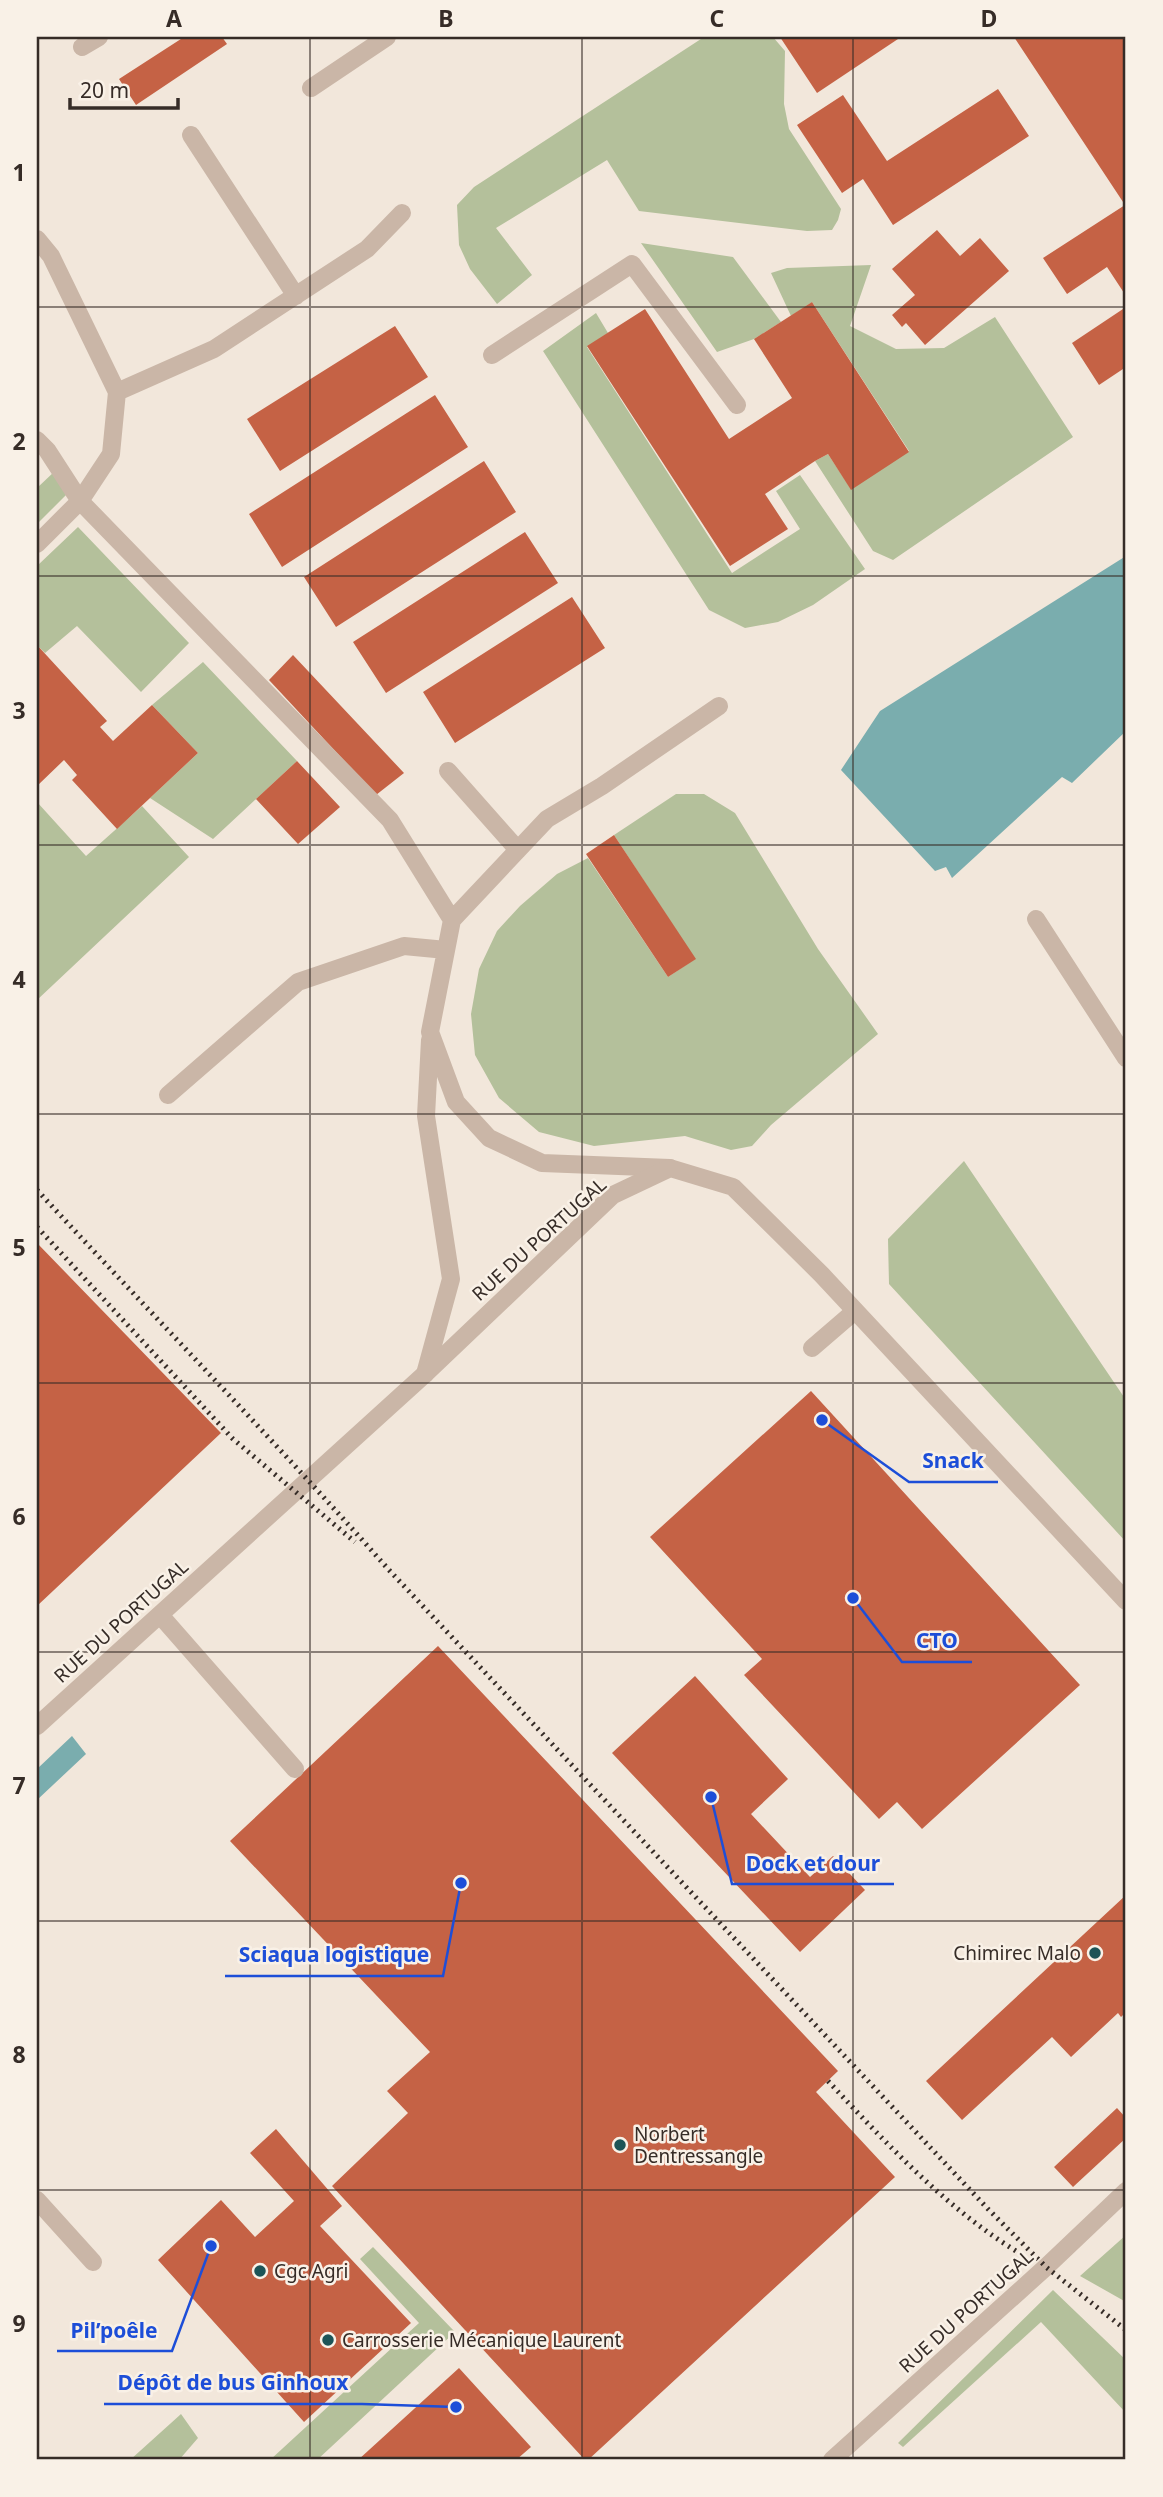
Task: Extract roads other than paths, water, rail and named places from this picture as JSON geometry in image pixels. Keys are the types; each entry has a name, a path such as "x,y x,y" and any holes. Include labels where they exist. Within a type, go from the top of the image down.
{"street":[{"path":"82,47 99,37"},
{"path":"311,89 387,37"},
{"path":"191,135 296,296"},
{"path":"117,392 215,349 367,249 402,213"},
{"path":"37,239 51,256 117,392 111,454 80,501 37,544"},
{"path":"492,355 632,264 737,405"},
{"path":"37,440 47,450 80,501 390,820 452,920"},
{"path":"425,1374 451,1279 426,1116 430,1032 452,920 547,819 602,786 719,706"},
{"path":"448,771 518,850"},
{"path":"1036,919 1126,1058"},
{"path":"168,1095 298,982 404,946 446,950"},
{"path":"430,1032 456,1102 489,1138 542,1163 670,1168 733,1187 855,1311 1126,1601"},
{"name":"RUE DU PORTUGAL","path":"37,1726 425,1374 613,1195 670,1168"},
{"path":"813,1348 855,1311"},
{"path":"160,1615 295,1769"},
{"name":"RUE DU PORTUGAL","path":"832,2460 1046,2267 1126,2190"},
{"path":"37,2200 93,2262"}],"water":[{"path":"1126,556 1126,731 1072,783 1062,777 952,878 946,867 935,871 841,770 880,711"},
{"path":"72,1736 86,1754 37,1800 37,1769"}],"railway":[{"path":"37,1190 988,2209 1046,2267 1126,2330"},
{"path":"37,1227 233,1439 355,1542"},
{"path":"828,2081 897,2153 945,2198 971,2220 1026,2257"}],"place":[{"name":"Snack","path":"822,1420"},
{"name":"CTO","path":"853,1598"},
{"name":"Dock et dour","path":"711,1797"},
{"name":"Sciaqua logistique","path":"461,1883"},
{"name":"Chimirec Malo","path":"1095,1953"},
{"name":"Norbert Dentressangle","path":"620,2145"},
{"name":"Pil’poêle","path":"211,2246"},
{"name":"Cgc Agri","path":"260,2271"},
{"name":"Carrosserie Mécanique Laurent","path":"328,2340"},
{"name":"Dépôt de bus Ginhoux","path":"456,2407"}]}
